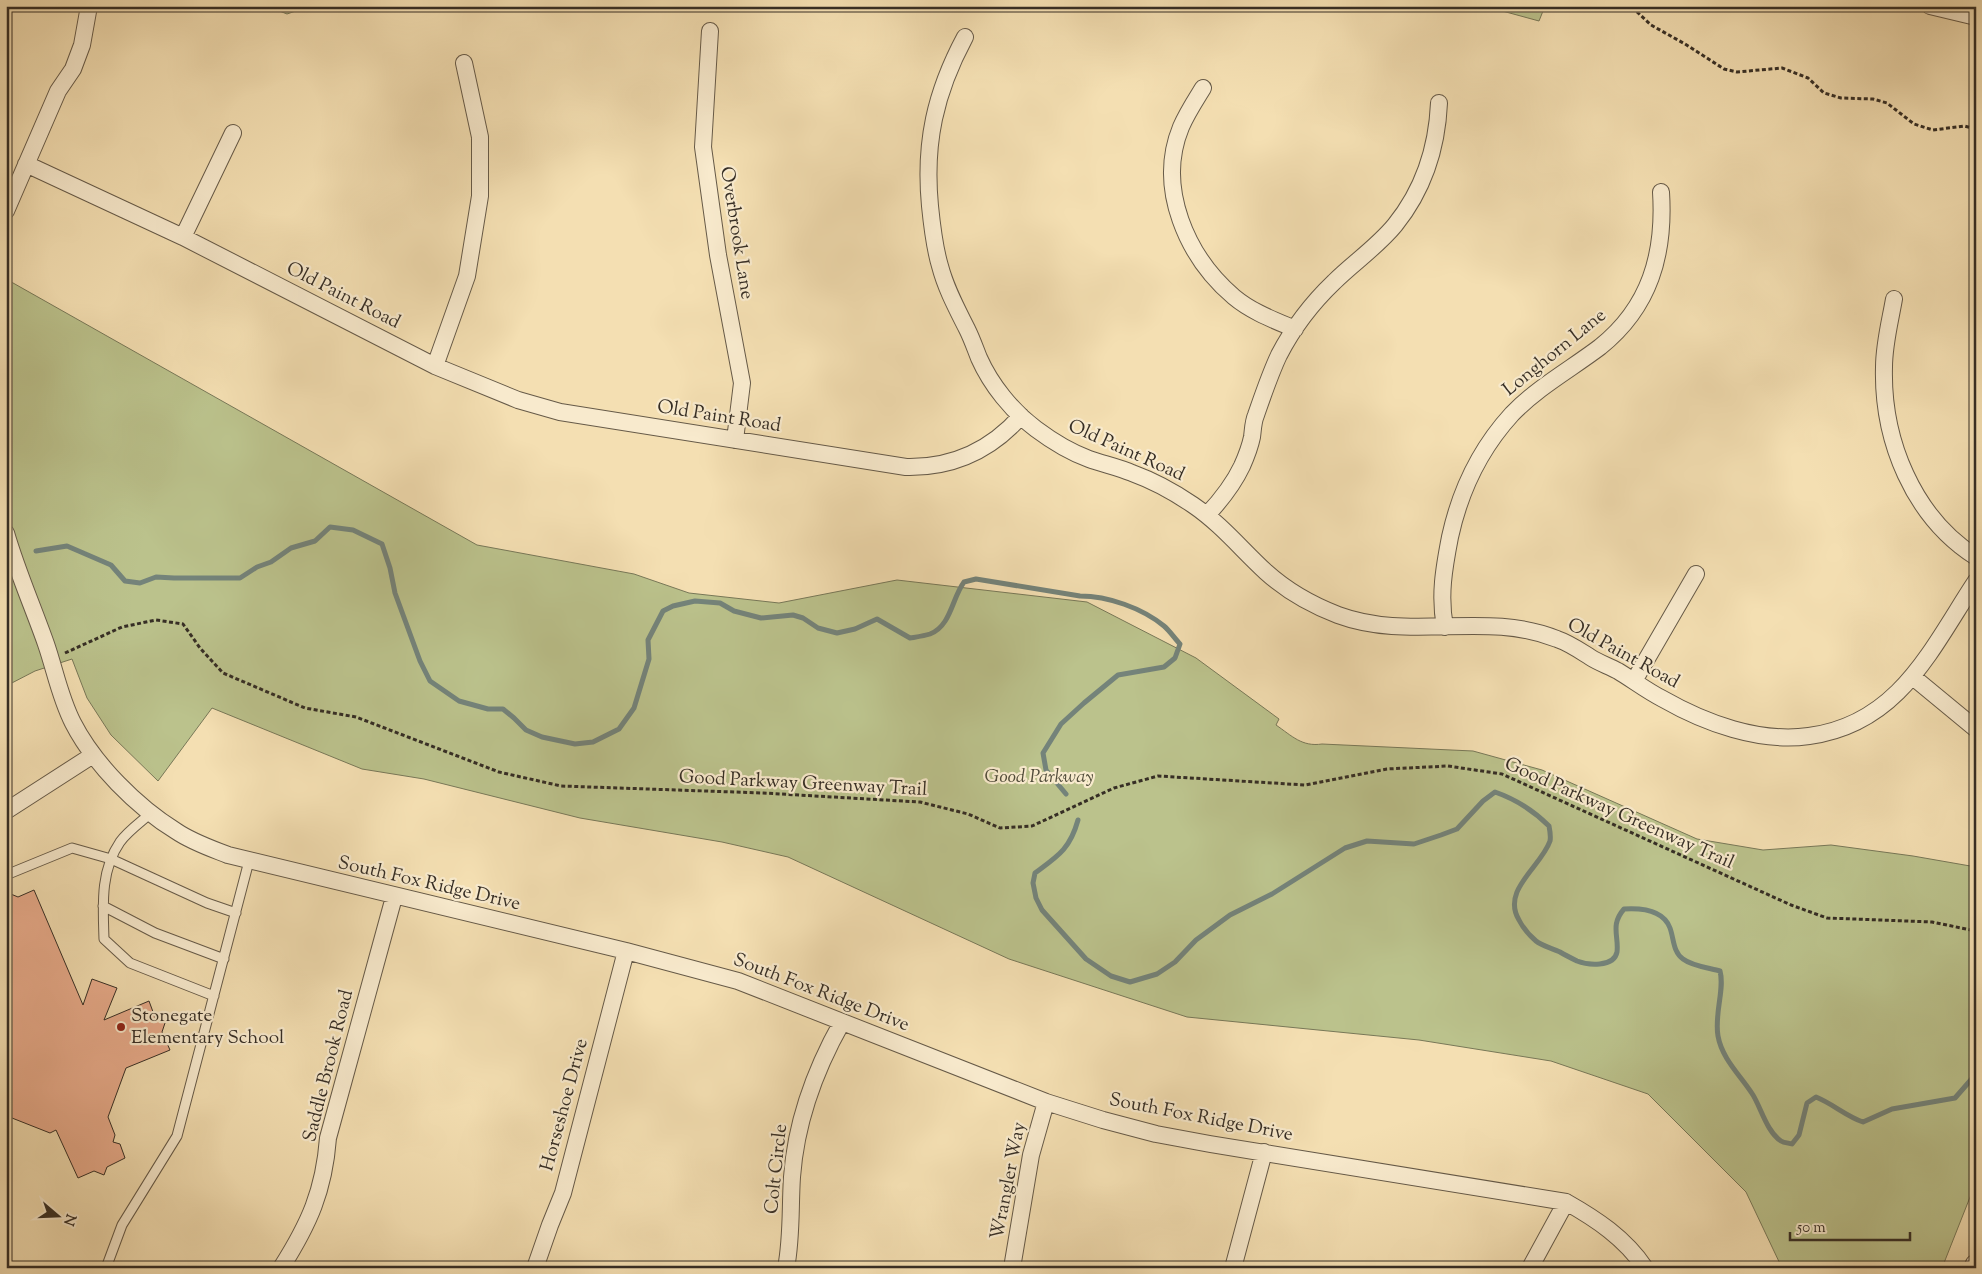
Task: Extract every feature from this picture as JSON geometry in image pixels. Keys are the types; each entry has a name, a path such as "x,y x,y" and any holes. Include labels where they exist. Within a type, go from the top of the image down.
{"street":[{"path":"6,210 58,92 73,69 82,45 89,6"},
{"path":"1930,6 1976,17"},
{"name":"Overbrook Lane","path":"710,32 703,147 718,255 742,383 735,440"},
{"path":"965,37 942,85 934,115 928,150 928,186 933,235 940,268 954,304 980,360 994,384 1021,416"},
{"path":"435,366 467,276 480,196 480,137 464,63"},
{"path":"1204,88 1190,107 1180,129 1174,152 1172,173 1174,194 1184,229 1200,259 1216,280 1235,298 1257,312 1295,329"},
{"path":"1207,515 1232,486 1243,465 1252,439 1255,415 1266,386 1279,355 1295,329 1334,282 1394,227 1410,206 1424,180 1433,152 1438,126 1439,103"},
{"path":"183,237 233,133"},
{"name":"Old Paint Road","path":"26,164 183,237 435,366 518,400 560,412 906,467 947,464 971,456 991,444 1021,416 1037,430 1063,447 1089,459 1132,473 1166,488 1207,515 1233,538 1266,572 1290,591 1317,606 1341,616 1371,624 1401,628 1499,625 1528,630 1556,638 1582,650 1592,658 1615,669 1661,699 1690,713 1725,727 1756,734 1784,738 1810,736 1828,732 1861,720 1885,705 1912,677 1976,581"},
{"name":"Longhorn Lane","path":"1445,627 1442,601 1443,575 1454,519 1463,491 1476,464 1491,439 1513,413 1534,393 1600,346 1619,329 1635,309 1656,265 1662,217 1660,192"},
{"path":"1894,300 1886,336 1884,367 1885,399 1890,429 1898,458 1913,490 1928,513 1945,533 1976,557"},
{"name":"South Fox Ridge Drive","path":"6,533 51,659 60,693 73,722 93,755 151,813 176,831 199,844 250,861 626,951 738,981 1046,1102 1156,1134 1566,1202 1598,1220 1622,1241 1645,1268"},
{"path":"1634,681 1696,574"},
{"path":"1912,677 1976,729"},
{"path":"6,811 93,755"},
{"name":"Saddle Brook Road","path":"281,1268 296,1245 318,1198 326,1168 328,1138 394,897"},
{"name":"Horseshoe Drive","path":"536,1268 563,1193 626,951"},
{"name":"Colt Circle","path":"786,1268 792,1222 792,1176 804,1108 816,1074 842,1022"},
{"name":"Wrangler Way","path":"1012,1268 1031,1155 1046,1102"},
{"path":"1233,1268 1264,1152"},
{"path":"1530,1268 1566,1202"}],"lane":[{"path":"151,813 121,841 111,859 102,894 104,939 130,963 214,996"},
{"path":"6,875 72,848 111,859 206,903 236,914"},
{"path":"106,1268 122,1225 177,1136 250,861"},
{"path":"102,906 155,933 224,959"}],"path":[{"path":"1634,6 1636,11 1651,25 1724,69 1737,72 1782,68 1808,78 1824,93 1841,98 1872,99 1887,103 1914,124 1933,130 1964,126 1976,129"},
{"name":"Good Parkway Greenway Trail","path":"51,659 122,627 156,620 184,624 200,648 223,672 305,708 356,717 498,772 561,786 763,793 920,802 968,814 1000,828 1032,826 1114,788 1158,776 1305,785 1387,769 1448,766 1502,774 1791,905 1827,918 1932,922 1976,931"}],"green space":[{"path":"267,6 310,6 287,14"},
{"path":"1484,6 1545,6 1539,21"},
{"name":"Good Parkway","path":"6,279 477,545 634,574 689,593 779,603 897,580 1087,602 1196,658 1279,719 1276,725 1292,737 1309,744 1473,751 1542,770 1697,839 1763,850 1831,845 1976,867 1976,1182 1942,1268 1782,1268 1746,1192 1648,1094 1551,1061 1419,1040 1187,1017 1009,959 788,857 722,842 580,818 424,779 362,769 212,708 158,781 111,735 87,698 72,659 35,671 6,686"}],"building":[{"path":"34,890 83,1005 92,979 117,988 104,1020 149,1001 156,1020 165,1023 162,1032 170,1050 126,1068 108,1117 115,1135 113,1142 120,1144 125,1158 107,1167 104,1175 94,1171 78,1178 56,1130 50,1133 12,1118 6,1120 6,892 18,897"}],"waterway":[{"path":"36,551 67,546 111,565 125,581 140,583 156,577 240,578 257,567 271,562 291,548 315,541 330,527 353,530 382,544 390,568 395,593 420,661 430,681 459,701 488,709 503,709 526,730 542,737 575,744 593,742 619,729 634,708 649,659 648,640 663,611 673,606 695,601 720,603 734,611 761,618 793,615 803,618 818,628 837,633 855,629 877,619 910,638 928,635 937,630 947,618 964,582 976,579 1102,598 1124,604 1146,614 1166,628 1180,644 1175,658 1164,667 1118,675 1061,724 1043,753 1046,770 1066,794"},
{"path":"1078,820 1067,845 1050,862 1035,873 1033,883 1036,898 1042,910 1086,959 1111,976 1130,982 1157,974 1175,962 1196,940 1230,915 1272,894 1345,848 1367,841 1414,844 1441,835 1457,829 1483,801 1495,792 1524,806 1549,826 1550,841 1539,860 1524,879 1515,899 1515,909 1526,931 1538,943 1577,961 1587,964 1600,964 1611,961 1615,957 1617,952 1616,925 1624,909 1650,911 1662,917 1670,928 1677,953 1683,959 1720,971 1721,986 1717,1019 1720,1044 1728,1060 1753,1095 1768,1126 1781,1141 1792,1144 1799,1135 1807,1103 1816,1097 1863,1122 1892,1109 1955,1098 1976,1074"}],"place":[{"name":"Stonegate Elementary School","path":"121,1027"}]}
